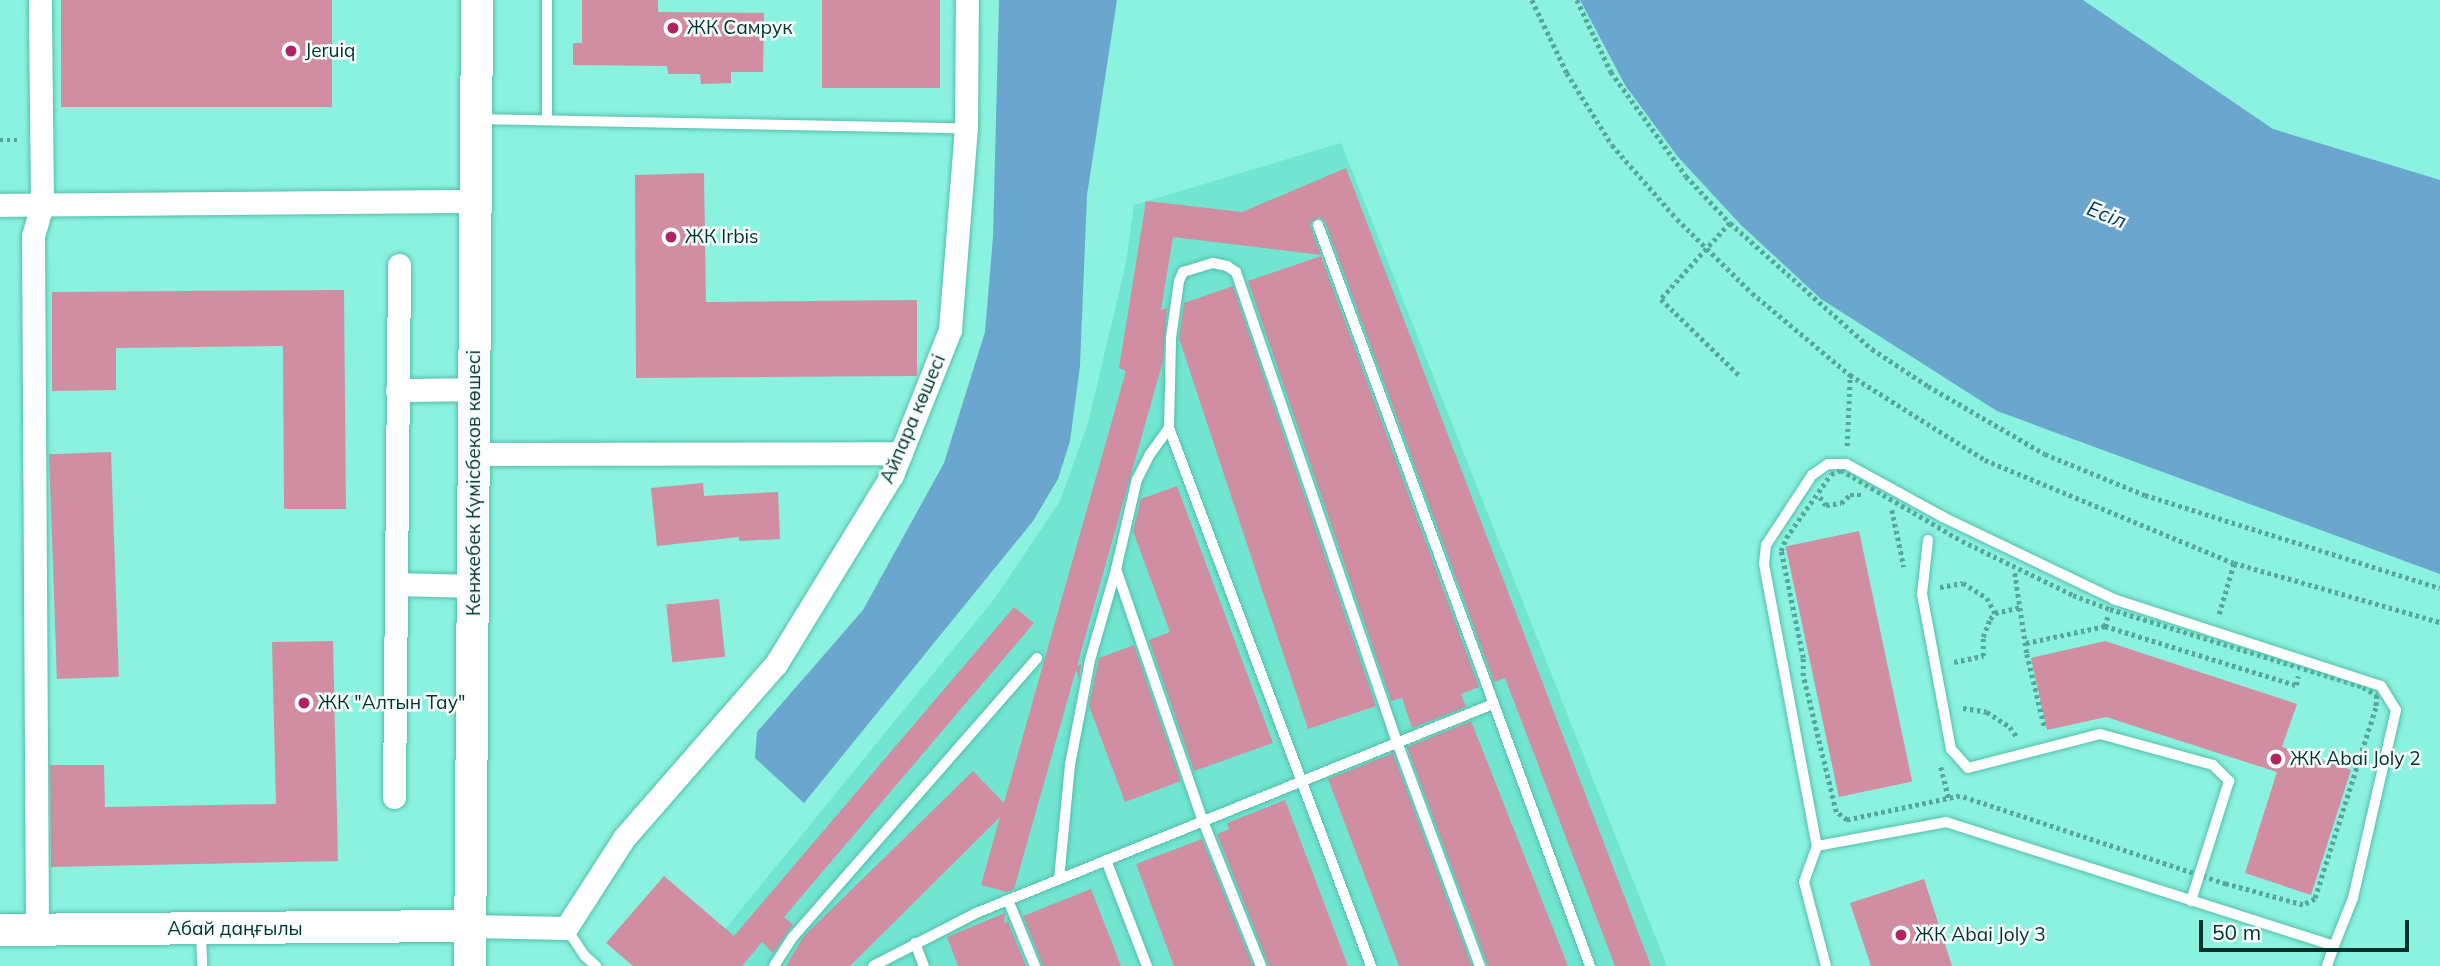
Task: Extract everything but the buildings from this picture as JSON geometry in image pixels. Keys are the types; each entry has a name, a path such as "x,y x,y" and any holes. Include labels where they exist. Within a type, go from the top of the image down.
{"street":[{"path":"37,929 33,236 42,205 40,0"},
{"name":"Кенжебек Күмісбеков көшесі","path":"470,966 477,0"},
{"name":"Айпара көшесі","path":"566,928 624,838 776,664 892,475 950,330 966,128 967,0"},
{"path":"0,205 476,201"},
{"path":"394,797 399,265"},
{"path":"397,390 474,389"},
{"path":"474,454 901,453"},
{"path":"396,584 473,586"},
{"path":"471,926 566,928"},
{"name":"Абай даңғылы","path":"0,930 471,926"}],"lane":[{"path":"547,0 547,120"},
{"path":"476,119 966,128"},
{"path":"1318,225 1590,966"},
{"path":"1371,966 1169,428 1171,327 1182,272 1213,263 1227,266 1236,272 1397,742 1480,966"},
{"path":"1059,879 1070,765 1090,660 1116,569 1137,479 1150,454 1169,428"},
{"path":"1826,966 1804,882 1817,846 1764,564 1766,545 1812,475 1828,464 1846,464 2112,604 2214,632 2302,665 2381,686 2396,710 2353,898 2327,966"},
{"path":"1928,540 1922,594 1933,667 1951,749 1968,768 2100,734 2213,765 2229,781 2198,873 2192,901"},
{"path":"1116,569 1203,821 1261,966"},
{"path":"774,966 792,938 1037,658"},
{"path":"873,966 915,943 1008,900 1493,704"},
{"path":"1817,846 1947,822 2334,946"},
{"path":"1106,860 1147,966"},
{"path":"1008,900 1035,966"},
{"path":"566,928 585,956 596,966"},
{"path":"201,929 202,966"},
{"path":"915,943 924,966"}],"path":[{"path":"1532,0 1567,73 1612,145 1705,247 1752,293 1850,376 1985,460 2234,563 2440,622"},
{"path":"1577,0 1611,72 1648,127 1686,176 1730,223 1872,349 1928,386 2045,454 2145,495 2440,588"},
{"path":"1730,223 1705,247 1661,299 1739,375"},
{"path":"1846,464 1850,376"},
{"path":"1841,470 1962,541 2014,566 2112,604 2302,665 2364,687 2377,695 2376,708 2315,898 2304,905 1960,796 1847,820 1836,812 1803,676 1803,657 1782,551 1786,538 1831,474 1841,470"},
{"path":"1817,494 1826,505 1841,503 1850,495 1865,494 1871,499"},
{"path":"1884,506 1892,508"},
{"path":"2214,632 2234,563"},
{"path":"2014,566 2026,643 2050,747"},
{"path":"1922,594 1948,583 1963,583 1987,598 1995,613"},
{"path":"2105,626 2112,604"},
{"path":"1933,667 1983,656 1983,637 1995,613 2020,607"},
{"path":"2026,643 2105,626 2296,685 2302,665"},
{"path":"1943,714 1966,708 1987,712 2010,727 2027,753"}],"shaded area":[{"path":"1341,143 1667,966 695,966 995,598 1060,501 1088,423 1126,263 1134,205"}],"water":[{"path":"999,0 1117,0 1087,195 1080,366 1070,441 1058,479 1033,521 804,803 755,758 757,732 863,610 944,463 985,332 993,237"},
{"name":"Есіл","path":"1580,0 2083,0 2273,129 2440,180 2440,574 1997,411 1821,299 1741,225 1678,157 1625,85"}],"place":[{"name":"ЖК Самрук","path":"673,28"},
{"name":"Jeruiq","path":"291,51"},
{"name":"ЖК Irbis","path":"671,237"},
{"name":"ЖК \"Алтын Тау\"","path":"304,703"},
{"name":"ЖК Abai Joly 2","path":"2276,759"},
{"name":"ЖК Abai Joly 3","path":"1901,935"}]}
